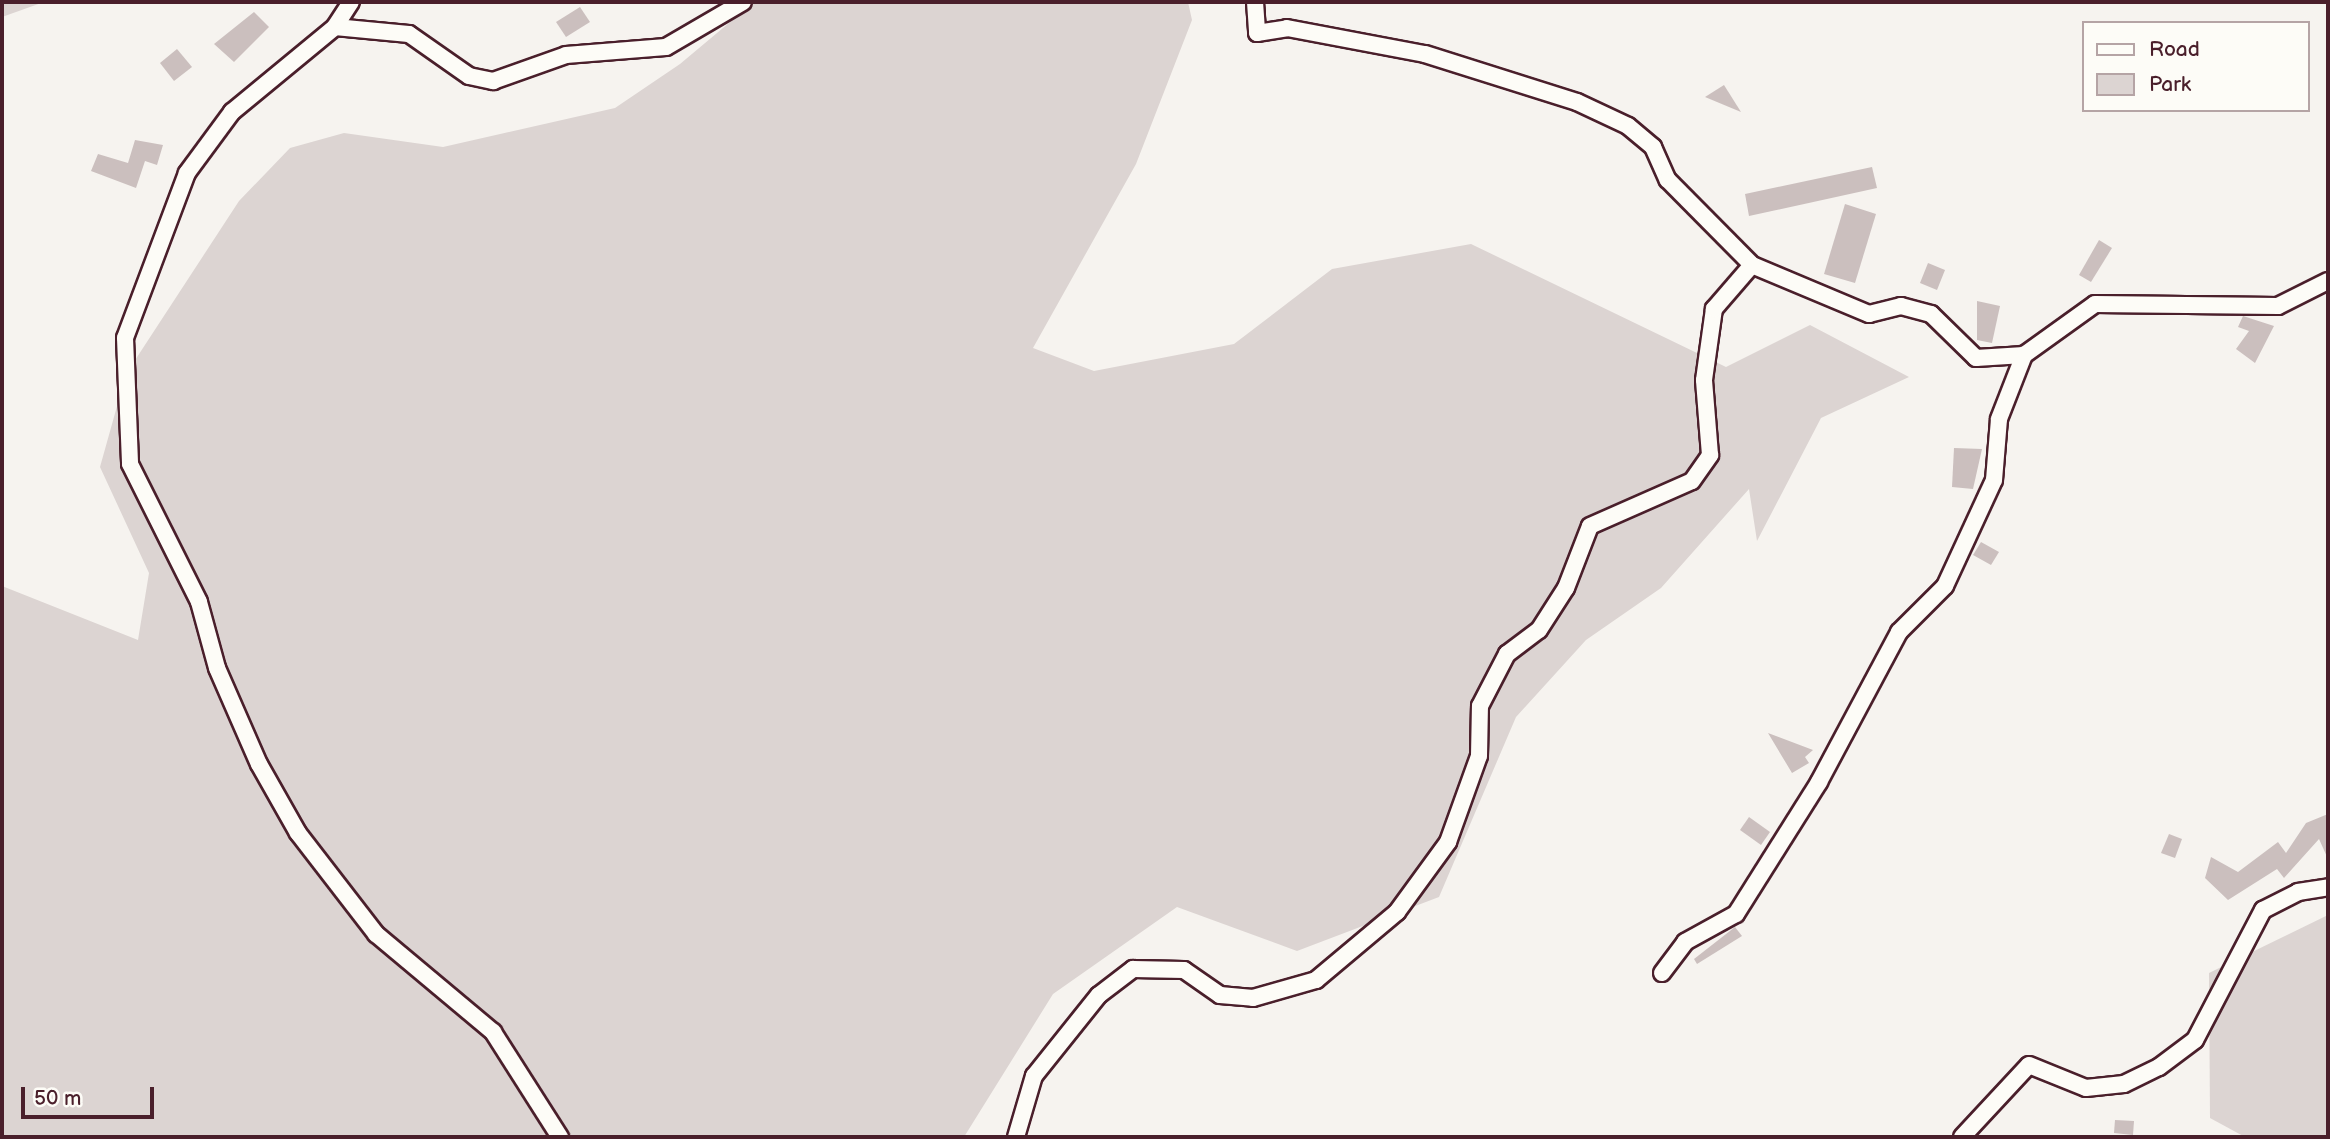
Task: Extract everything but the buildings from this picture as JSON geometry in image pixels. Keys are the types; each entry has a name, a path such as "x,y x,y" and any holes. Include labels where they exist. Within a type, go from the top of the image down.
{"street":[{"path":"351,2 335,27 232,112 187,173 125,338 130,464 199,602 217,667 259,764 298,833 376,934 493,1032 560,1137"},
{"path":"335,27 409,34 469,76 493,82 566,55 666,47 743,2"},
{"path":"1255,2 1257,33 1287,28 1425,54 1564,97 1628,126 1653,147 1668,180 1752,265 1869,314 1901,306 1931,314 1976,358 2024,355 2095,304 2278,306 2328,281"},
{"path":"1016,1137 1034,1076 1099,995 1133,970 1184,970 1220,995 1254,998 1316,979 1397,912 1448,842 1479,756 1480,706 1507,654 1539,630 1566,589 1590,526 1692,481 1710,455 1704,380 1714,309 1752,265"},
{"path":"1662,973 1685,942 1736,914 1819,782 1899,632 1945,586 1994,480 1999,419 2024,355"},
{"path":"1962,1137 2029,1065 2086,1088 2124,1084 2160,1067 2195,1040 2263,911 2298,892 2328,887"}],"green space":[{"path":"2,2 44,2 2,17"},
{"path":"754,2 1188,2 1192,20 1136,164 1033,348 1094,371 1234,344 1332,269 1471,244 1726,367 1810,325 1909,377 1821,418 1757,541 1749,489 1661,588 1586,640 1516,717 1439,897 1297,951 1177,907 1053,994 964,1137 2,1137 2,586 138,640 149,573 100,467 126,374 239,201 290,148 344,133 443,147 615,108 680,64"},
{"path":"2328,915 2328,1137 2245,1137 2210,1118 2209,973"}]}
